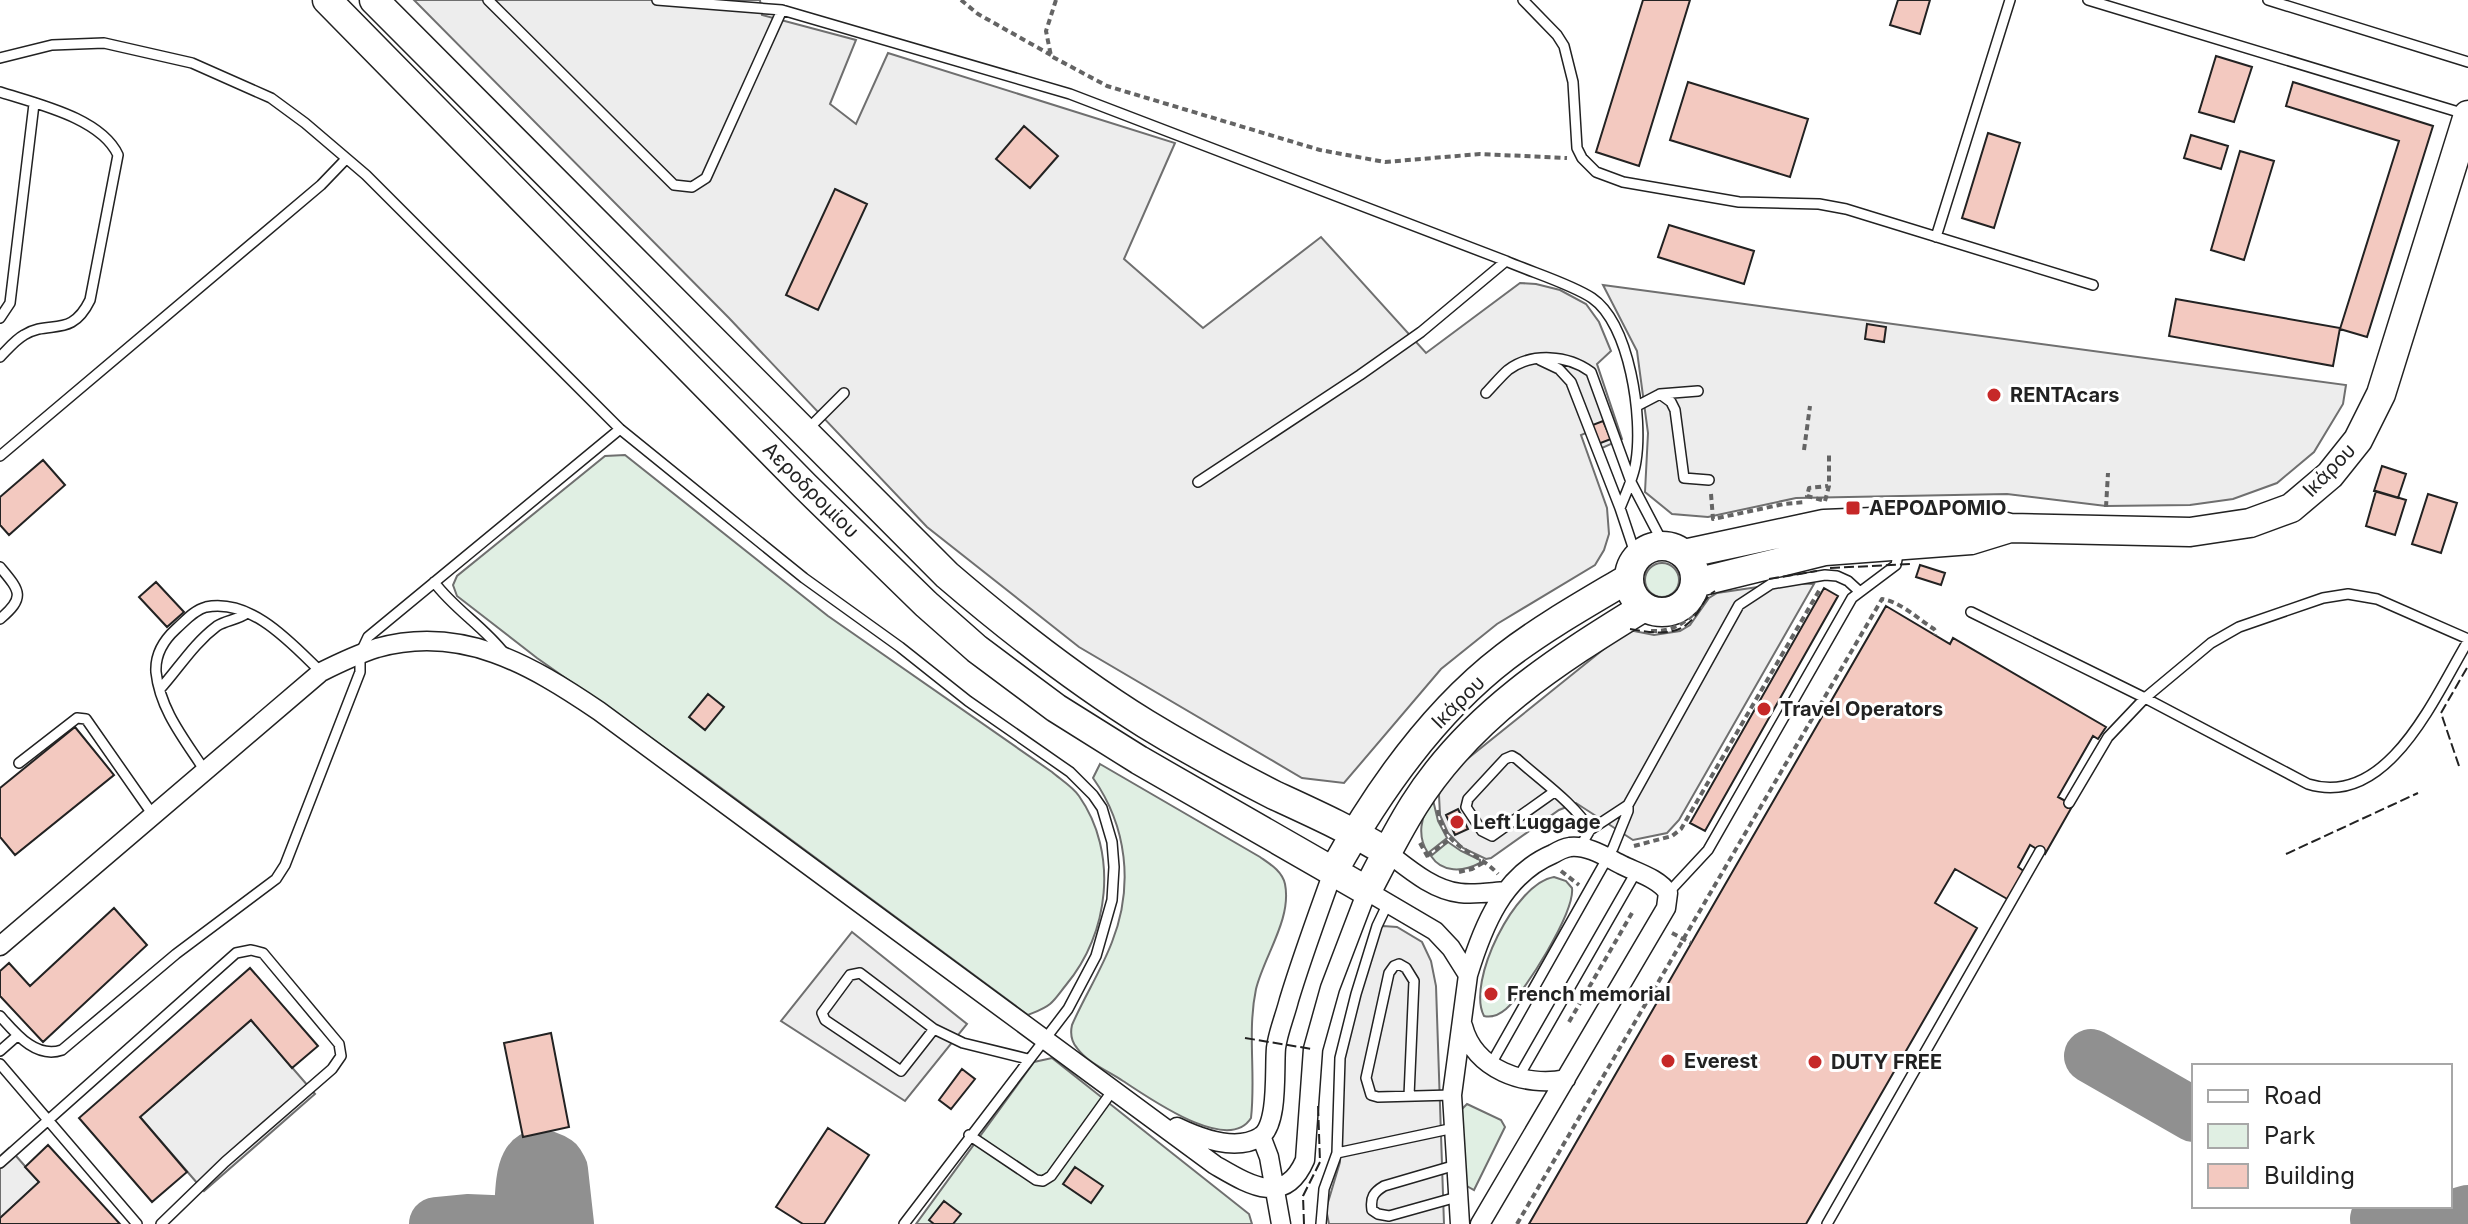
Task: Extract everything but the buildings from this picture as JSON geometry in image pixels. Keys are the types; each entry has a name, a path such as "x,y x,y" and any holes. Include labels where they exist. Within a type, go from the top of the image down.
{"main road":[{"name":"Αεροδρομίου","path":"327,0 805,486 926,604 977,649 1056,708 1127,753 1378,897"},
{"name":"Αεροδρομίου","path":"374,0 947,575 1014,632 1074,678 1147,725 1272,793 1355,832 1388,853"},
{"name":"Ικάρου","path":"1674,550 1824,524 1972,518 2010,528 2190,532 2250,523 2291,508 2330,475 2358,440 2381,394 2468,115"},
{"name":"Ικάρου","path":"1699,591 1825,551 1971,540 2010,528"},
{"path":"1654,548 1674,550 1691,563 1699,591 1676,609 1654,612 1645,619 1636,599 1633,568 1654,548"},
{"name":"Ικάρου","path":"1333,872 1385,786 1421,739 1458,699 1503,658 1633,568"},
{"name":"Ικάρου","path":"1378,897 1388,853 1414,804 1448,758 1482,722 1531,680 1576,648 1645,619"}],"street":[{"path":"0,946 321,672 360,654 391,645 435,642 453,643 506,656 543,674 599,711 1215,1165 1255,1186 1275,1189 1288,1183 1299,1173 1305,1160 1313,1049 1330,988 1378,897 1435,931 1451,948 1468,975"},
{"path":"1460,1224 1452,1095 1468,975 1478,941 1506,891 1520,873 1535,861 1568,847 1580,847 1608,857 1665,887 1668,893 1666,908 1480,1224"},
{"path":"1388,853 1415,874 1445,889 1460,893 1506,891"},
{"path":"1145,1112 1189,1132 1226,1143 1249,1141 1261,1136 1272,1115 1277,1043 1296,977 1333,872"},
{"path":"1296,977 1330,988"},
{"path":"1462,1023 1476,1054 1491,1064 1518,1078 1541,1083 1566,1079"},
{"path":"1261,1136 1269,1157 1281,1224"}],"lane":[{"path":"488,0 674,185 692,187 706,178 782,10"},
{"path":"657,0 782,10 1070,94 1506,261 1592,298 1605,311 1619,334 1637,406 1637,460 1620,508"},
{"path":"1523,0 1564,46 1573,82 1576,141 1582,158 1596,172 1623,182 1739,202 1833,206 2093,285"},
{"path":"1936,237 2010,0"},
{"path":"2088,0 2468,115"},
{"path":"2268,0 2468,62"},
{"path":"0,58 52,45 80,42 131,47 216,72 271,98 305,123 379,188 620,429 804,578 968,701 1070,772 1093,795 1102,808 1112,842 1112,900 1096,956 1068,1009 904,1224"},
{"path":"0,92 78,120 102,133 112,142 118,155 90,300 84,313 54,329 24,335 0,357"},
{"path":"0,318 10,303 34,104"},
{"path":"0,456 321,185 346,159"},
{"path":"1198,482 1408,341 1506,261"},
{"path":"1537,358 1559,369 1571,382 1620,508 1633,568"},
{"path":"1486,393 1506,372 1537,358 1560,358 1579,363 1591,372 1631,482 1674,550"},
{"path":"1637,406 1660,394 1698,391"},
{"path":"804,433 844,393"},
{"path":"1660,394 1671,402 1675,410 1684,478 1709,480"},
{"path":"0,1016 17,1036 40,1051 53,1053 62,1050 176,954 276,879 285,865 360,672 360,654 372,632 620,429"},
{"path":"1668,893 1708,850 1852,598 1896,565 1900,546"},
{"path":"0,567 17,588 19,597 14,607 0,619"},
{"path":"1491,1064 1608,857 1624,823 1628,805 1739,605 1771,584 1825,575 1848,581 1860,592"},
{"path":"434,582 449,602 490,636 506,656"},
{"path":"1971,612 2145,698 2308,784 2325,789 2342,789 2363,781 2379,770 2411,736 2468,640 2377,599 2348,594 2323,598 2239,627 2211,643 2145,698 2108,737 2069,803"},
{"path":"205,771 169,716 156,671 161,646 196,611 221,607 247,613 279,632 321,672"},
{"path":"160,689 181,660 219,624 247,613"},
{"path":"19,763 77,718 86,719 153,815"},
{"path":"1554,792 1492,836 1482,831 1466,807 1468,799 1505,759 1512,756 1554,792 1586,822 1590,830"},
{"path":"1580,847 1590,830 1628,805"},
{"path":"1827,1224 2040,851"},
{"path":"1518,1078 1636,872"},
{"path":"1321,1224 1324,1189 1337,1153 1340,1058 1377,926 1378,897"},
{"path":"0,1163 236,953 251,950 263,953 339,1044 341,1056 332,1069 161,1224"},
{"path":"1409,1096 1414,981 1406,968 1399,964 1389,973 1366,1078 1367,1087 1371,1095 1378,1097 1452,1095"},
{"path":"934,1029 901,1071 825,1020 822,1013 850,975 860,973 934,1029 963,1043 1028,1059"},
{"path":"0,1051 17,1036"},
{"path":"0,1064 137,1224"},
{"path":"969,1135 1036,1180 1043,1181 1051,1176 1113,1090"},
{"path":"1337,1153 1454,1128"},
{"path":"1456,1165 1384,1186 1374,1192 1370,1201 1372,1210 1389,1216 1457,1197"}],"path":[{"path":"961,0 978,14 1107,86 1333,152 1385,162 1480,154 1582,158"},
{"path":"1051,56 1046,31 1056,0"},
{"path":"1804,450 1810,406"},
{"path":"1825,501 1829,486 1829,452"},
{"path":"2105,530 2108,473"},
{"path":"1709,480 1713,519 1784,504 1825,501"},
{"path":"1825,501 1807,496 1809,488 1829,486"},
{"path":"1634,846 1672,836 1681,829 1825,575"},
{"path":"1645,619 1661,631 1685,623 1699,591"},
{"path":"1517,1224 1882,599 1909,612 1934,629 1935,635"},
{"path":"1437,802 1439,819 1450,839 1458,847 1486,861 1466,871 1449,871"},
{"path":"1761,807 1767,811"},
{"path":"1419,834 1427,856 1433,862"},
{"path":"1427,856 1450,839"},
{"path":"1569,1022 1632,913"},
{"path":"1670,932 1691,943"}],"green space":[{"path":"625,455 828,616 1052,772 1076,793 1092,818 1100,842 1104,893 1100,918 1081,965 1050,1004 1028,1015 702,774 537,658 457,596 453,585 457,576 605,456"},
{"path":"1662,563 1674,568 1679,580 1674,592 1662,597 1650,592 1645,580 1650,568"},
{"path":"1100,764 1260,857 1275,868 1285,884 1285,911 1260,976 1253,1005 1251,1118 1240,1128 1225,1130 1207,1127 1168,1109 1092,1062 1072,1040 1072,1025 1112,942 1123,900 1125,878 1120,836 1093,778"},
{"path":"1433,800 1438,821 1447,838 1428,853 1422,840 1422,826 1425,812"},
{"path":"1448,842 1480,860 1480,863 1460,869 1441,866 1431,856"},
{"path":"1554,877 1566,881 1572,888 1566,915 1536,970 1514,1000 1498,1014 1484,1016 1480,1001 1482,981 1498,936 1524,896 1539,883"},
{"path":"1052,1058 1249,1214 1252,1224 916,1224 1034,1062"},
{"path":"1467,1104 1501,1120 1505,1127 1474,1190 1465,1185 1459,1112"}],"shaded area":[{"path":"414,0 760,0 762,15 856,40 830,104 856,124 888,53 1175,143 1124,259 1203,328 1321,237 1426,353 1520,283 1560,290 1586,304 1599,322 1611,351 1597,364 1622,439 1600,449 1593,430 1581,435 1607,508 1609,534 1604,550 1595,565 1497,624 1441,669 1344,783 1302,778 1079,647 927,527 729,318"},
{"name":"RENTAcars","path":"1603,285 2346,385 2343,404 2314,452 2277,483 2233,499 2190,505 2106,506 2007,494 1796,498 1708,517 1672,514 1645,492 1648,433 1637,351"},
{"path":"1785,583 1814,584 1679,820 1667,833 1633,840 1576,803 1559,810 1491,858 1486,859 1463,848 1448,833 1440,815 1439,795 1441,788 1461,764 1625,632 1629,630 1654,635 1680,631 1690,625 1709,598 1717,593"},
{"path":"1397,927 1422,942 1431,961 1436,986 1444,1224 1329,1224 1326,1209 1340,1162 1341,1063 1376,928"},
{"path":"852,932 967,1024 905,1101 781,1021"},
{"path":"251,1020 315,1094 204,1191 140,1117"},
{"path":"9,1148 39,1182 0,1218 0,1156"}],"taxiway":[{"path":"2091,1056 2192,1114"},
{"path":"531,1223 521,1211 526,1169 536,1157 545,1157 557,1163 561,1170 567,1224"},
{"path":"2377,1219 2423,1221 2468,1212"},
{"path":"436,1224 467,1221 537,1224"}],"fence":[{"path":"1830,568 1912,564"},
{"path":"1769,579 1817,571"},
{"path":"1630,629 1666,632 1681,628 1689,623 1715,591"},
{"path":"2459,766 2441,713 2468,666"},
{"path":"2286,854 2418,793"},
{"path":"1245,1038 1312,1049"},
{"path":"1304,1224 1303,1196 1320,1162 1318,1104"}],"place":[{"name":"RENTAcars","path":"1994,395"},
{"name":"ΑΕΡΟΔΡΟΜΙΟ","path":"1853,508"},
{"name":"Travel Operators","path":"1764,709"},
{"name":"Left Luggage","path":"1457,822"},
{"name":"French memorial","path":"1491,994"},
{"name":"Everest","path":"1668,1061"},
{"name":"DUTY FREE","path":"1815,1062"}]}
